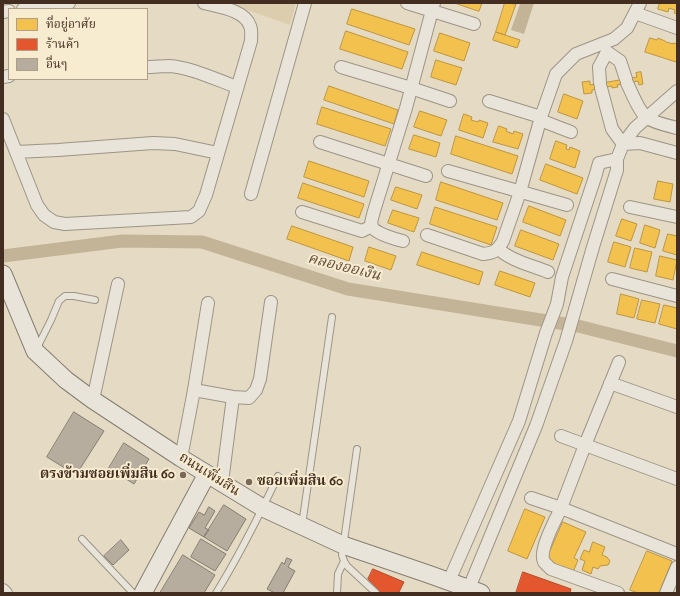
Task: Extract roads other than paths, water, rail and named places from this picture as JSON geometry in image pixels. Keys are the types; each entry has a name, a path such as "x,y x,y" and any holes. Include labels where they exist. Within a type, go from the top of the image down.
{"street":[{"path":"31,8 70,3"},
{"path":"3,119 37,204 44,215 54,222 65,224 191,217 199,211 206,195 237,87 252,41 251,27 247,19 236,12 204,3"},
{"path":"251,194 306,3"},
{"path":"407,3 433,7 474,24"},
{"path":"403,241 391,238 374,230 371,224 433,7"},
{"path":"427,235 482,254 492,253 503,241 520,192 540,119 556,74 576,54 604,48 627,28 638,8 677,28"},
{"path":"604,48 620,61 637,104 647,118 661,124 677,128"},
{"path":"604,48 599,67 600,86 612,129 623,144"},
{"path":"148,68 169,66 182,68 237,87"},
{"path":"342,67 450,101"},
{"path":"475,591 566,341 617,170 617,159 623,144 635,128 677,91"},
{"path":"489,101 571,132"},
{"path":"320,142 426,176"},
{"path":"16,152 153,143 175,144 218,153"},
{"path":"623,144 640,144 677,153"},
{"path":"449,582 519,421 546,333 557,304 562,277 599,163 617,159"},
{"path":"448,171 567,205"},
{"path":"630,207 677,217"},
{"path":"302,212 362,232 372,226"},
{"path":"498,248 507,256 548,272"},
{"name":"ถนนเพิ่มสิน","path":"4,276 35,351 66,380 93,400 181,458 263,508 302,526 343,553 449,582 475,591"},
{"path":"612,279 677,296"},
{"path":"93,400 118,284"},
{"path":"194,390 233,397 249,398 256,390 260,379 271,302"},
{"path":"181,458 208,303"},
{"path":"611,592 588,588 551,569 544,562 542,555 544,546 619,362"},
{"path":"610,383 677,407"},
{"path":"143,593 215,478 233,397"},
{"path":"561,436 677,479"},
{"path":"531,498 677,554"},
{"path":"666,593 677,567"},
{"path":"3,590 6,593"}],"lane":[{"path":"35,351 59,301 65,296 95,300"},
{"path":"302,526 332,317"},
{"path":"337,593 338,574 343,553 357,449"},
{"path":"216,593 229,572 263,508 278,476"},
{"path":"82,539 133,593"},
{"path":"343,553 347,566 376,593"}],"waterway":[{"name":"คลองออเงิน","path":"3,256 122,241 202,242 348,289 578,326 677,351"}],"place":[{"name":"ตรงข้ามซอยเพิ่มสิน 60","path":"183,475"},
{"name":"ซอยเพิ่มสิน 60","path":"249,482"}]}
